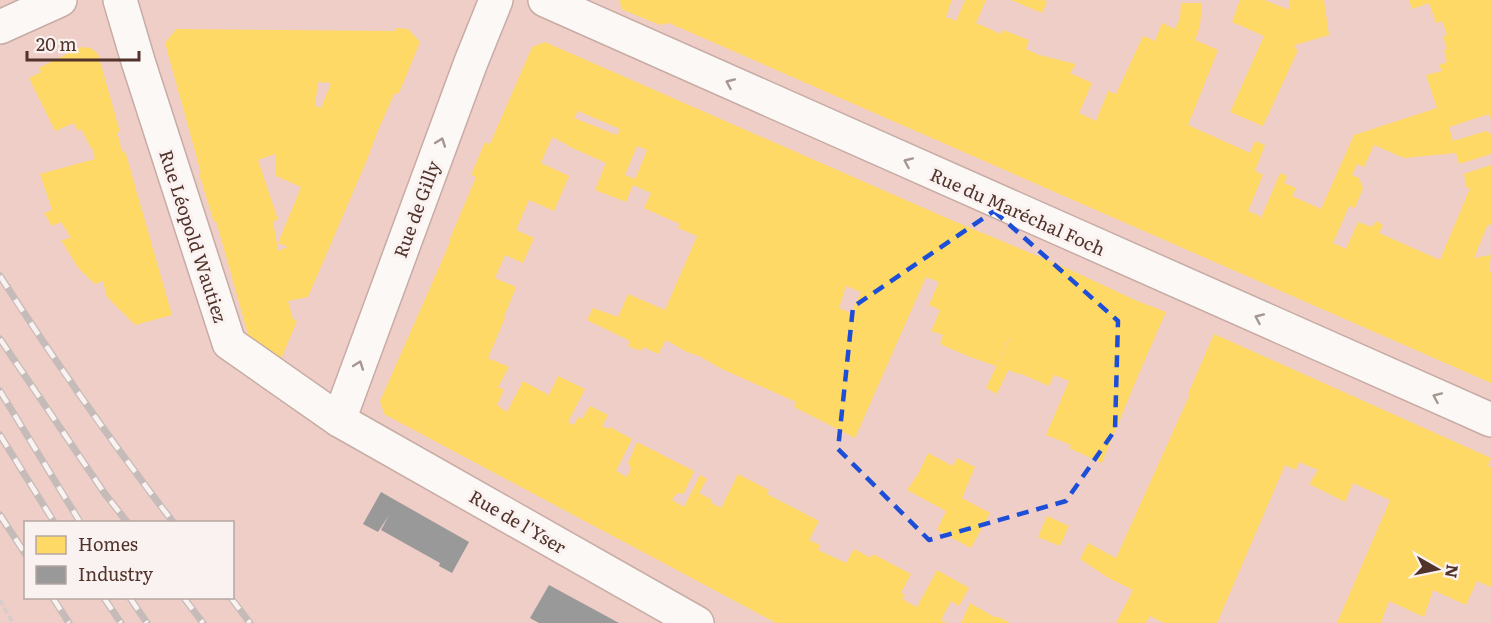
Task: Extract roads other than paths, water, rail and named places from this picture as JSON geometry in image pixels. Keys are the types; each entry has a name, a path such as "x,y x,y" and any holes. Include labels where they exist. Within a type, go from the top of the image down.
{"street":[{"path":"0,27 60,0"},
{"name":"Rue Léopold Wautiez","path":"120,0 229,344 339,420"},
{"name":"Rue de Gilly","path":"339,420 496,0"},
{"name":"Rue du Maréchal Foch","path":"545,0 1491,420"},
{"name":"Rue de l'Yser","path":"339,420 697,623"}],"railway":[{"path":"0,276 84,401 172,521"},
{"path":"0,339 105,494 126,521"},
{"path":"0,391 79,521"},
{"path":"0,435 53,521"},
{"path":"0,515 24,552"},
{"path":"54,599 69,623"},
{"path":"105,599 121,623"},
{"path":"131,599 147,623"},
{"path":"185,599 203,623"},
{"path":"232,599 250,623"}]}
